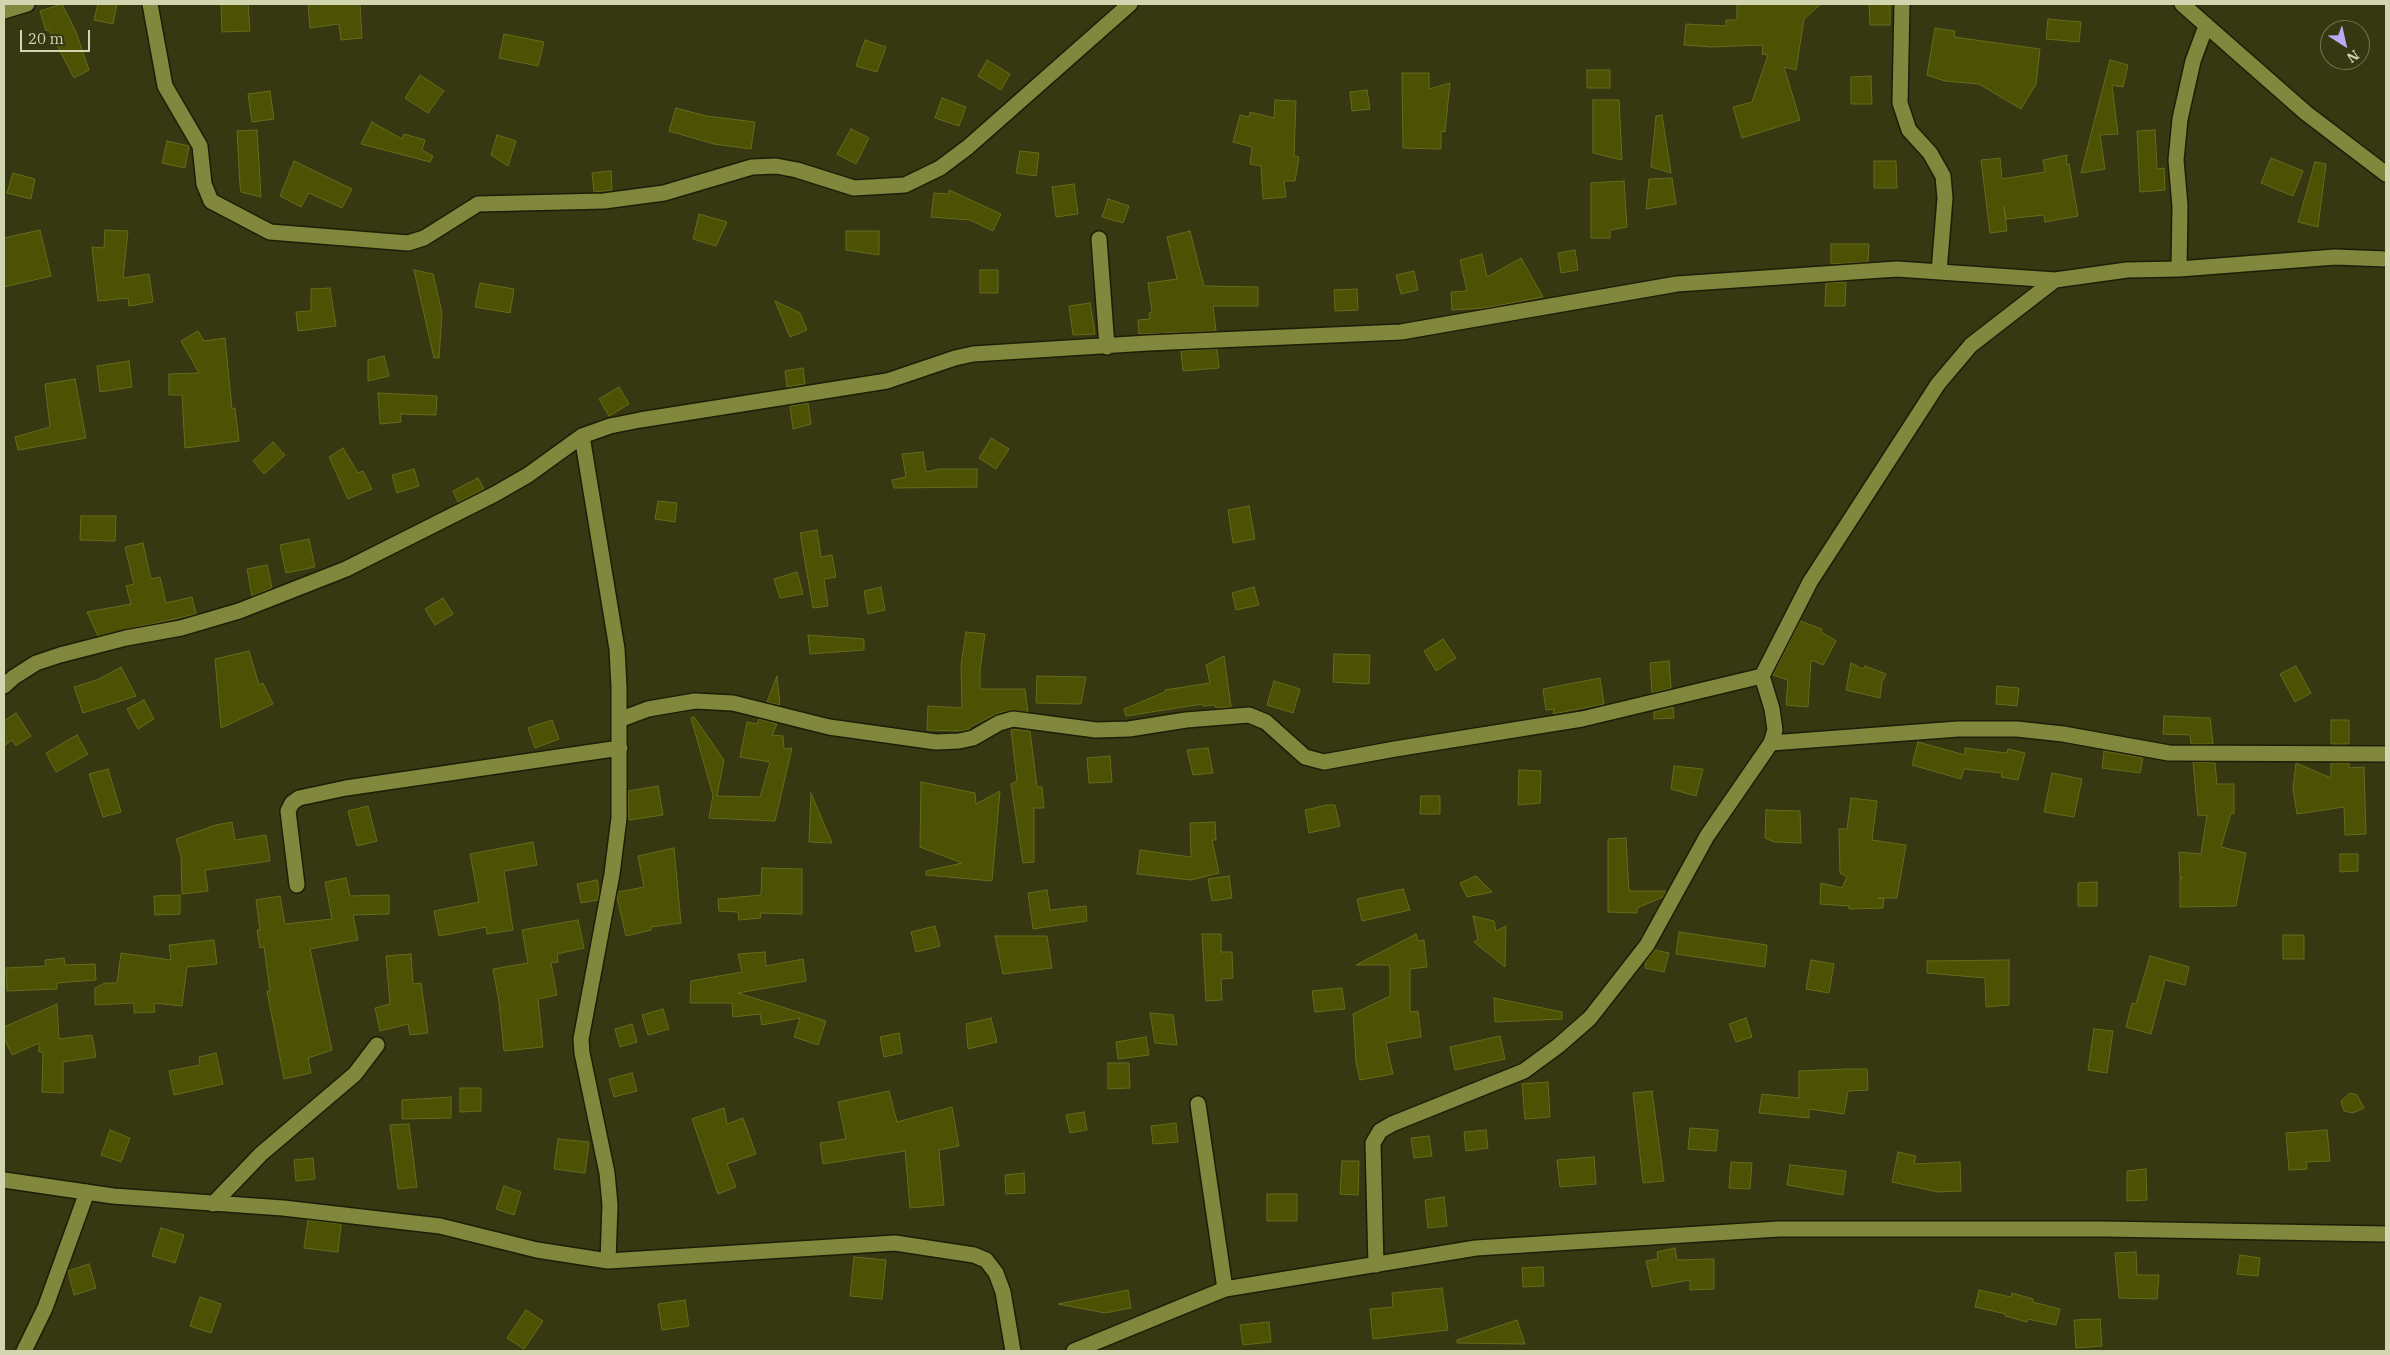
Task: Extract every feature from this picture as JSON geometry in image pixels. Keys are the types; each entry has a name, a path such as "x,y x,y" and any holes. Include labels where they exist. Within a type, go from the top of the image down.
{"street":[{"path":"4,11 27,4"},
{"path":"150,4 165,86 200,146 204,184 211,200 270,232 408,243 424,238 478,204 604,201 664,193 752,167 776,166 797,170 854,188 905,185 940,168 968,147 1130,4"},
{"path":"1902,4 1900,103 1909,130 1930,153 1943,176 1945,198 1938,272"},
{"path":"2182,4 2306,113 2386,174"},
{"path":"2179,269 2180,206 2176,160 2180,119 2193,61 2206,26"},
{"path":"1099,239 1107,347"},
{"path":"4,686 36,663 126,638 181,628 239,611 346,569 495,494 528,475 582,436 610,426 887,381 955,358 973,354 1401,332 1677,284 1897,269 2055,280 2127,270 2179,269 2335,257 2386,259"},
{"path":"1376,1265 1373,1143 1380,1131 1392,1124 1524,1071 1558,1046 1590,1018 1647,945 1707,836 1771,743 1776,730 1762,676 1810,582 1938,384 1971,345 2055,280"},
{"path":"582,436 617,649 620,748 618,818 612,874 581,1039 607,1173 610,1205 608,1261"},
{"path":"619,720 648,709 695,701 733,703 829,726 936,742 973,738 999,723 1013,719 1096,730 1129,729 1186,720 1249,715 1266,722 1305,757 1324,762 1395,748 1582,719 1762,676"},
{"path":"1771,743 1958,729 2017,729 2063,734 2170,753 2386,754"},
{"path":"297,884 288,811 292,803 299,798 356,786 620,748"},
{"path":"213,1204 261,1154 355,1074 377,1046"},
{"path":"1198,1104 1225,1289"},
{"path":"4,1180 87,1192 213,1204 283,1208 440,1226 537,1250 608,1261 895,1243 974,1254 986,1260 996,1273 1003,1292 1013,1351"},
{"path":"24,1351 46,1308 87,1192"},
{"path":"1074,1351 1225,1289 1476,1248 1780,1229 2104,1229 2386,1234"}],"building":[{"path":"62,4 76,32 89,70 74,78 49,30 46,31 40,11"},
{"path":"98,4 117,4 113,24 94,20"},
{"path":"221,4 248,4 250,31 222,32"},
{"path":"308,4 360,4 362,38 341,40 339,24 310,28"},
{"path":"1737,4 1821,4 1804,19 1796,70 1784,67 1800,120 1742,138 1733,107 1752,102 1768,55 1762,54 1763,45 1711,47 1684,45 1686,24 1726,26 1726,20 1737,20"},
{"path":"1869,4 1890,4 1890,25 1870,25"},
{"path":"2048,19 2081,22 2079,42 2046,39"},
{"path":"1935,28 1955,31 1954,37 2040,49 2036,84 2021,109 1979,84 1945,81 1927,75"},
{"path":"504,34 544,42 538,66 499,58"},
{"path":"865,40 886,47 877,72 856,66"},
{"path":"987,60 1010,74 1001,90 978,76"},
{"path":"2110,60 2128,65 2123,87 2112,85 2118,134 2100,135 2105,169 2081,173"},
{"path":"1587,70 1610,70 1610,88 1587,88"},
{"path":"1402,73 1429,73 1429,89 1450,83 1445,132 1441,131 1441,149 1403,148"},
{"path":"420,75 444,91 428,113 405,98"},
{"path":"1871,76 1872,104 1851,104 1851,77"},
{"path":"1367,90 1370,109 1352,111 1350,92"},
{"path":"270,91 274,119 252,122 248,94"},
{"path":"942,98 966,107 959,126 935,118"},
{"path":"1275,100 1296,101 1294,156 1299,157 1295,181 1284,181 1286,197 1263,199 1261,166 1250,164 1252,147 1233,142 1240,115 1249,117 1250,112 1274,118"},
{"path":"1593,100 1619,100 1622,160 1593,153"},
{"path":"676,108 706,116 755,122 751,149 714,144 669,131"},
{"path":"1662,115 1671,173 1651,167 1656,116"},
{"path":"372,122 402,139 404,134 425,140 422,150 433,156 430,162 361,144"},
{"path":"851,129 869,138 856,164 837,154"},
{"path":"257,130 261,197 241,192 240,185 237,131"},
{"path":"2155,130 2157,169 2164,168 2165,190 2140,192 2137,131"},
{"path":"497,135 516,141 508,166 491,155"},
{"path":"167,141 189,146 185,168 162,163"},
{"path":"1020,151 1039,153 1036,176 1016,173"},
{"path":"2067,155 2066,164 2069,164 2078,216 2045,222 2044,215 2006,219 2004,207 2007,231 1990,233 1981,160 2000,158 2002,179 2045,172 2043,160"},
{"path":"2271,158 2303,171 2293,196 2261,183"},
{"path":"294,161 352,189 342,208 309,193 301,207 280,196"},
{"path":"1874,161 1896,161 1897,188 1874,188"},
{"path":"2315,162 2326,164 2318,227 2298,222"},
{"path":"611,171 612,190 594,192 592,173"},
{"path":"13,173 35,179 31,199 7,193"},
{"path":"1672,178 1676,204 1646,209 1649,179"},
{"path":"1624,181 1627,227 1610,230 1610,238 1591,238 1591,183"},
{"path":"1074,184 1078,214 1056,217 1052,187"},
{"path":"949,190 1001,214 993,231 970,220 931,217 934,193 949,194"},
{"path":"1108,199 1129,206 1123,223 1102,217"},
{"path":"699,214 727,222 716,246 693,239"},
{"path":"40,230 51,276 4,287 4,238"},
{"path":"105,230 128,231 123,278 149,274 153,302 129,306 128,298 98,301 92,247 104,248"},
{"path":"846,231 879,231 879,255 846,250"},
{"path":"1190,231 1204,286 1258,287 1258,306 1213,306 1216,331 1139,334 1138,320 1150,319 1149,313 1152,312 1148,283 1177,279 1167,237"},
{"path":"1831,244 1869,244 1868,262 1831,264"},
{"path":"1575,250 1578,270 1561,273 1558,253"},
{"path":"1482,254 1487,277 1521,258 1543,297 1485,308 1452,310 1451,292 1467,291 1460,260"},
{"path":"414,270 433,274 442,313 439,358 434,358"},
{"path":"980,270 998,270 998,293 980,293"},
{"path":"1414,271 1418,290 1401,294 1396,275"},
{"path":"1846,282 1845,306 1825,306 1826,283"},
{"path":"480,283 514,289 510,313 475,307"},
{"path":"330,288 336,326 298,331 296,312 311,311 311,289"},
{"path":"1357,289 1358,310 1335,311 1334,290"},
{"path":"775,301 800,313 807,330 790,337"},
{"path":"1090,303 1095,334 1073,335 1069,306"},
{"path":"198,331 204,341 225,338 232,409 235,408 239,441 185,448 182,395 169,395 169,374 199,373 181,341"},
{"path":"1217,349 1219,368 1183,371 1181,351"},
{"path":"384,356 389,376 368,381 368,360"},
{"path":"129,361 132,387 100,392 97,366"},
{"path":"803,368 805,384 787,387 785,371"},
{"path":"75,379 86,438 18,450 15,437 50,427 45,384"},
{"path":"619,387 629,404 609,416 599,399"},
{"path":"378,393 437,396 436,415 400,414 401,422 380,424"},
{"path":"808,403 811,424 793,429 790,406"},
{"path":"991,438 1009,449 996,469 979,458"},
{"path":"273,442 285,455 264,474 253,461"},
{"path":"343,448 358,473 363,471 372,489 348,499 329,457"},
{"path":"923,452 926,472 939,469 977,469 977,487 894,488 892,480 906,477 902,454"},
{"path":"414,469 419,486 397,493 392,475"},
{"path":"478,478 484,489 458,502 453,491"},
{"path":"658,501 677,503 675,522 655,519"},
{"path":"1249,506 1255,539 1233,543 1228,510"},
{"path":"81,516 116,516 115,541 80,540"},
{"path":"817,530 821,557 832,555 836,577 824,579 828,606 813,608 800,533"},
{"path":"309,539 315,567 286,573 280,545"},
{"path":"143,543 151,579 160,577 166,603 192,597 196,614 98,636 87,612 131,604 126,586 134,584 125,547"},
{"path":"267,565 272,588 252,596 247,569"},
{"path":"797,572 803,594 780,598 774,579"},
{"path":"881,587 885,610 868,614 864,591"},
{"path":"1254,587 1259,605 1236,610 1232,593"},
{"path":"443,598 453,614 435,625 425,609"},
{"path":"1800,621 1822,629 1821,632 1836,641 1823,665 1811,660 1808,707 1786,705 1788,680 1773,675"},
{"path":"966,632 985,634 980,670 980,689 1025,689 1028,712 1011,710 996,714 970,727 970,729 960,731 927,730 928,706 962,708 961,665"},
{"path":"808,635 864,639 864,650 810,654"},
{"path":"1443,639 1456,658 1436,671 1424,651"},
{"path":"249,651 259,685 263,683 273,704 221,728 215,659"},
{"path":"1334,654 1370,655 1369,684 1333,682"},
{"path":"1224,656 1231,707 1216,708 1215,705 1203,706 1202,704 1126,716 1124,709 1165,692 1165,690 1210,683 1206,665"},
{"path":"1669,661 1671,688 1652,693 1650,663"},
{"path":"1851,663 1863,669 1865,666 1886,674 1882,682 1880,698 1846,690"},
{"path":"2296,666 2311,693 2295,702 2280,674"},
{"path":"121,667 136,696 83,713 74,687 97,680"},
{"path":"777,676 780,705 767,702"},
{"path":"1037,676 1086,677 1081,704 1036,703"},
{"path":"1600,678 1604,704 1553,714 1554,709 1546,710 1543,689"},
{"path":"1274,681 1300,689 1293,713 1267,705"},
{"path":"1997,686 2019,688 2017,706 1996,704"},
{"path":"144,700 154,719 138,729 127,709"},
{"path":"1673,707 1674,718 1654,719 1654,712"},
{"path":"16,713 31,736 16,746 12,740 4,746 4,721"},
{"path":"2164,716 2210,718 2213,744 2191,744 2190,735 2163,734"},
{"path":"694,717 724,760 717,796 760,797 770,762 740,757 747,722 757,724 759,719 777,724 772,735 783,736 784,749 792,748 775,821 709,818 713,795 691,718"},
{"path":"552,720 559,739 535,748 528,728"},
{"path":"2331,720 2349,720 2349,744 2331,744"},
{"path":"1011,729 1030,731 1037,787 1042,787 1044,808 1034,808 1034,862 1023,863 1011,784 1017,781"},
{"path":"77,735 88,754 56,772 46,753"},
{"path":"1918,742 1965,755 1965,748 2007,753 2008,749 2025,753 2018,780 2001,777 2002,773 1964,769 1961,779 1912,765"},
{"path":"1208,748 1213,773 1193,775 1187,750"},
{"path":"2104,751 2143,758 2140,773 2102,768"},
{"path":"1110,756 1112,782 1089,783 1087,758"},
{"path":"2193,762 2215,763 2217,784 2234,784 2234,814 2231,813 2221,847 2246,853 2236,906 2180,907 2180,878 2183,878 2180,877 2179,852 2201,854 2207,815 2198,816"},
{"path":"2296,763 2331,778 2331,763 2349,763 2349,768 2364,767 2366,834 2345,835 2344,807 2297,814 2293,789"},
{"path":"1674,766 1703,769 1696,796 1671,789"},
{"path":"108,769 121,812 103,817 89,774"},
{"path":"1519,770 1541,771 1540,803 1518,805"},
{"path":"2052,773 2082,779 2074,817 2044,812"},
{"path":"921,782 975,793 976,804 1000,791 992,881 926,875 926,871 962,863 920,847"},
{"path":"658,786 663,815 629,820 628,791"},
{"path":"811,793 832,843 809,842"},
{"path":"1421,796 1440,796 1440,814 1420,814"},
{"path":"1851,798 1877,801 1872,840 1906,845 1897,898 1878,898 1884,899 1883,908 1849,909 1849,906 1820,904 1821,883 1842,888 1847,877 1840,873 1839,829 1847,829"},
{"path":"1335,805 1340,826 1309,833 1305,810"},
{"path":"368,806 377,841 357,846 348,811"},
{"path":"1766,810 1800,811 1801,843 1774,842 1765,838"},
{"path":"232,822 235,840 266,835 270,861 205,870 208,891 182,894 181,856 176,839 216,825"},
{"path":"1215,822 1216,840 1212,840 1219,873 1191,880 1137,874 1140,850 1191,857 1190,823"},
{"path":"1626,838 1629,891 1666,891 1663,897 1637,908 1637,913 1608,912 1608,839"},
{"path":"533,842 537,865 504,871 513,930 487,934 486,927 439,936 434,911 479,902 470,854"},
{"path":"674,848 681,923 651,927 651,930 626,936 617,897 618,892 644,887 638,856"},
{"path":"2340,854 2358,854 2358,871 2340,872"},
{"path":"762,868 802,869 802,914 760,913 761,918 739,920 738,912 719,911 718,899 761,895"},
{"path":"1229,876 1232,898 1212,901 1208,879"},
{"path":"1476,876 1492,892 1467,897 1460,883"},
{"path":"346,878 350,896 389,895 389,914 353,915 358,940 310,949 332,1050 308,1058 311,1073 284,1079 267,991 270,991 264,947 260,948 257,930 260,930 256,900 280,896 285,924 332,919 325,882"},
{"path":"597,880 598,900 581,903 577,884"},
{"path":"2097,882 2097,906 2078,906 2078,883"},
{"path":"1403,889 1410,910 1362,921 1357,899"},
{"path":"1047,890 1050,910 1086,906 1087,921 1033,929 1028,893"},
{"path":"180,895 180,914 155,915 154,896"},
{"path":"1473,916 1494,921 1496,931 1506,926 1505,967 1474,942 1478,940"},
{"path":"578,920 584,948 557,954 558,962 551,963 557,995 538,999 543,1047 504,1051 499,1002 493,969 528,963 522,930"},
{"path":"935,926 940,946 916,952 911,932"},
{"path":"1679,932 1767,945 1765,967 1676,954"},
{"path":"1202,934 1221,934 1221,952 1232,952 1233,978 1221,979 1222,1000 1206,1001"},
{"path":"1416,934 1418,941 1424,940 1427,967 1410,969 1410,1012 1418,1011 1421,1037 1386,1043 1393,1074 1360,1080 1356,1062 1353,1014 1390,996 1390,969 1389,965 1356,965"},
{"path":"2283,935 2304,935 2304,959 2283,959"},
{"path":"995,936 1047,936 1052,968 1003,974"},
{"path":"214,940 217,964 187,967 182,1006 154,1003 155,1012 134,1013 134,1003 95,1005 95,988 105,983 117,983 121,953 171,960 169,945"},
{"path":"1655,950 1669,953 1664,972 1645,968 1646,961"},
{"path":"765,952 766,966 803,959 806,981 738,993 826,1021 818,1045 794,1037 800,1018 762,1025 760,1014 733,1017 732,1003 690,1003 691,981 742,972 738,954"},
{"path":"411,954 413,984 421,983 428,1033 410,1035 408,1024 380,1031 375,1008 390,1004 386,956"},
{"path":"2150,956 2189,967 2185,985 2165,980 2151,1034 2126,1027 2132,1003 2136,1004"},
{"path":"64,958 65,965 95,964 96,980 57,983 57,989 7,991 6,968 46,966 45,960"},
{"path":"1811,960 1834,964 1829,993 1806,989"},
{"path":"2009,960 2009,1005 1986,1007 1985,978 1927,973 1927,961"},
{"path":"1342,988 1345,1009 1315,1012 1312,991"},
{"path":"1494,998 1562,1012 1562,1019 1495,1022"},
{"path":"57,1004 59,1039 92,1035 96,1057 63,1062 63,1093 42,1092 43,1052 39,1052 39,1043 12,1055 4,1038 4,1027"},
{"path":"663,1009 669,1029 648,1035 642,1015"},
{"path":"1150,1013 1173,1015 1177,1045 1155,1043"},
{"path":"991,1018 997,1042 968,1049 966,1024"},
{"path":"1746,1018 1752,1037 1736,1042 1729,1024"},
{"path":"632,1024 637,1042 620,1047 615,1029"},
{"path":"2094,1029 2113,1031 2107,1073 2088,1070"},
{"path":"899,1033 902,1053 884,1057 880,1037"},
{"path":"1500,1036 1505,1059 1455,1070 1450,1047"},
{"path":"1146,1037 1149,1055 1118,1059 1116,1042"},
{"path":"216,1053 223,1084 174,1095 169,1071 200,1065 199,1057"},
{"path":"1108,1063 1129,1063 1130,1088 1108,1089"},
{"path":"1867,1069 1868,1090 1848,1091 1844,1114 1809,1109 1809,1118 1759,1113 1762,1094 1799,1098 1799,1071"},
{"path":"632,1073 637,1091 614,1097 609,1079"},
{"path":"1548,1082 1550,1117 1525,1119 1522,1084"},
{"path":"460,1088 481,1088 481,1111 460,1112"},
{"path":"889,1091 897,1122 952,1107 959,1146 939,1150 944,1205 910,1208 905,1151 823,1164 820,1143 846,1139 838,1102"},
{"path":"1652,1091 1664,1181 1643,1183 1633,1093"},
{"path":"2350,1093 2357,1095 2364,1108 2353,1113 2344,1111 2341,1101"},
{"path":"451,1097 451,1118 402,1119 402,1100"},
{"path":"724,1108 727,1124 743,1118 756,1154 727,1164 736,1187 718,1194 692,1119"},
{"path":"1084,1112 1087,1130 1070,1133 1066,1115"},
{"path":"1176,1123 1178,1142 1153,1144 1151,1126"},
{"path":"409,1124 417,1187 398,1189 390,1125"},
{"path":"1690,1128 1718,1130 1716,1151 1688,1149"},
{"path":"110,1130 130,1138 121,1162 101,1155"},
{"path":"1486,1130 1488,1148 1466,1151 1464,1132"},
{"path":"2327,1130 2330,1161 2306,1162 2307,1169 2289,1170 2286,1133"},
{"path":"1429,1136 1432,1156 1414,1158 1411,1138"},
{"path":"558,1139 589,1142 585,1173 554,1169"},
{"path":"1898,1152 1916,1156 1914,1164 1960,1162 1961,1191 1938,1192 1892,1182"},
{"path":"1594,1157 1596,1184 1560,1187 1557,1160"},
{"path":"313,1158 315,1179 296,1181 294,1160"},
{"path":"1342,1161 1359,1161 1358,1195 1340,1194"},
{"path":"1731,1162 1752,1163 1750,1189 1729,1188"},
{"path":"1790,1165 1846,1171 1843,1195 1787,1185"},
{"path":"2146,1169 2147,1200 2127,1201 2127,1171"},
{"path":"1024,1173 1025,1193 1006,1194 1005,1175"},
{"path":"504,1186 521,1192 514,1215 496,1209"},
{"path":"1267,1194 1297,1194 1297,1221 1267,1221"},
{"path":"1444,1197 1447,1226 1428,1228 1425,1200"},
{"path":"308,1220 341,1224 338,1252 304,1248"},
{"path":"161,1228 184,1235 175,1263 152,1256"},
{"path":"1675,1248 1677,1260 1714,1259 1714,1289 1690,1290 1690,1280 1652,1287 1646,1261 1658,1259 1657,1252"},
{"path":"2136,1252 2137,1275 2159,1275 2157,1299 2119,1298 2115,1253"},
{"path":"2240,1255 2260,1258 2258,1276 2237,1274"},
{"path":"854,1257 886,1260 882,1299 850,1296"},
{"path":"89,1264 96,1288 74,1295 68,1271"},
{"path":"1543,1267 1544,1286 1523,1287 1522,1268"},
{"path":"1442,1288 1448,1330 1373,1339 1370,1309 1393,1307 1392,1293"},
{"path":"1128,1290 1131,1308 1105,1313 1058,1304"},
{"path":"1979,1290 2011,1297 2012,1293 2033,1299 2033,1302 2060,1309 2056,1325 2028,1319 2027,1322 2005,1316 2006,1314 1975,1307"},
{"path":"200,1297 221,1304 211,1333 190,1326"},
{"path":"685,1300 689,1326 662,1330 658,1304"},
{"path":"526,1310 543,1321 524,1349 507,1338"},
{"path":"2100,1319 2102,1346 2076,1348 2074,1320"},
{"path":"1517,1320 1525,1344 1457,1343 1457,1340"},
{"path":"1269,1322 1271,1342 1243,1345 1240,1325"}]}
